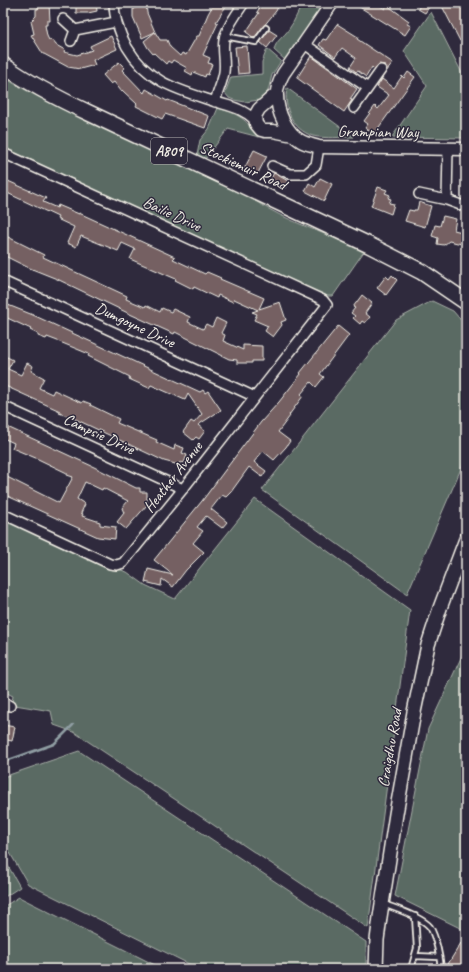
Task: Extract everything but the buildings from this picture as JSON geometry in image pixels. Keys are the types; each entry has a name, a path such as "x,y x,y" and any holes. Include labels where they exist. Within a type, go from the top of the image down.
{"main road":[{"name":"Stockiemuir Road","path":"3,65 18,76 50,94 369,245 422,272 466,302"},
{"name":"Craigdhu Road","path":"376,969 377,940 405,759 428,644 466,539"}],"street":[{"path":"114,3 116,22 125,43 134,58 156,79 179,90 244,111 259,111 273,106 280,114 280,124 273,131"},
{"path":"215,102 224,75 225,63 223,44 225,36 228,27 244,3"},
{"name":"Grampian Way","path":"293,135 261,130 258,127 259,111 276,94 283,74 332,3"},
{"path":"63,19 75,30"},
{"path":"75,30 116,22"},
{"path":"72,42 75,30"},
{"path":"303,43 368,88"},
{"path":"354,108 381,70"},
{"name":"Grampian Way","path":"276,94 280,114 293,135 302,142 319,147 466,149"},
{"path":"272,166 290,174 306,174 316,165 319,147"},
{"path":"447,200 448,149"},
{"name":"Bailie Drive","path":"3,153 324,300 327,305"},
{"path":"419,194 447,200 466,207"},
{"name":"Dumgoyne Drive","path":"3,281 255,397"},
{"name":"Heather Avenue","path":"3,514 110,564 117,565 123,563 128,559 327,305"},
{"name":"Campsie Drive","path":"3,406 183,489"}],"lane":[{"path":"225,36 256,42 266,28"},
{"path":"383,904 415,916 429,927 436,944 441,969"},
{"path":"411,969 417,948 415,916"},
{"path":"415,956 439,957"}],"green space":[{"path":"303,3 325,3 285,60 274,50 278,41 291,26"},
{"path":"431,12 466,81 466,138 392,137 427,86 404,51"},
{"path":"267,49 281,61 272,75 268,91 259,100 245,102 229,98 225,93 231,77 262,74 262,62"},
{"path":"3,76 46,101 252,199 279,214 365,250 333,296 323,296 3,148"},
{"path":"287,88 354,137 318,137 306,133 300,129 291,117 288,110 286,96"},
{"path":"218,108 242,118 250,125 259,137 228,129 205,159 197,155 200,140 209,129"},
{"path":"432,301 453,311 466,326 466,457 407,594 262,490 396,320"},
{"path":"255,499 410,610 368,928 74,732 54,725 51,711 15,705 12,701 13,696 7,693 3,695 3,518 100,563 127,572 145,585 175,599"},
{"path":"466,647 466,931 395,896 428,729"},
{"path":"79,751 366,942 366,969 199,969 28,884 3,841 3,777"},
{"path":"3,857 20,887 3,898"},
{"path":"19,897 163,969 3,969 3,907"}],"waterway":[{"path":"3,762 54,744 73,725"}]}
